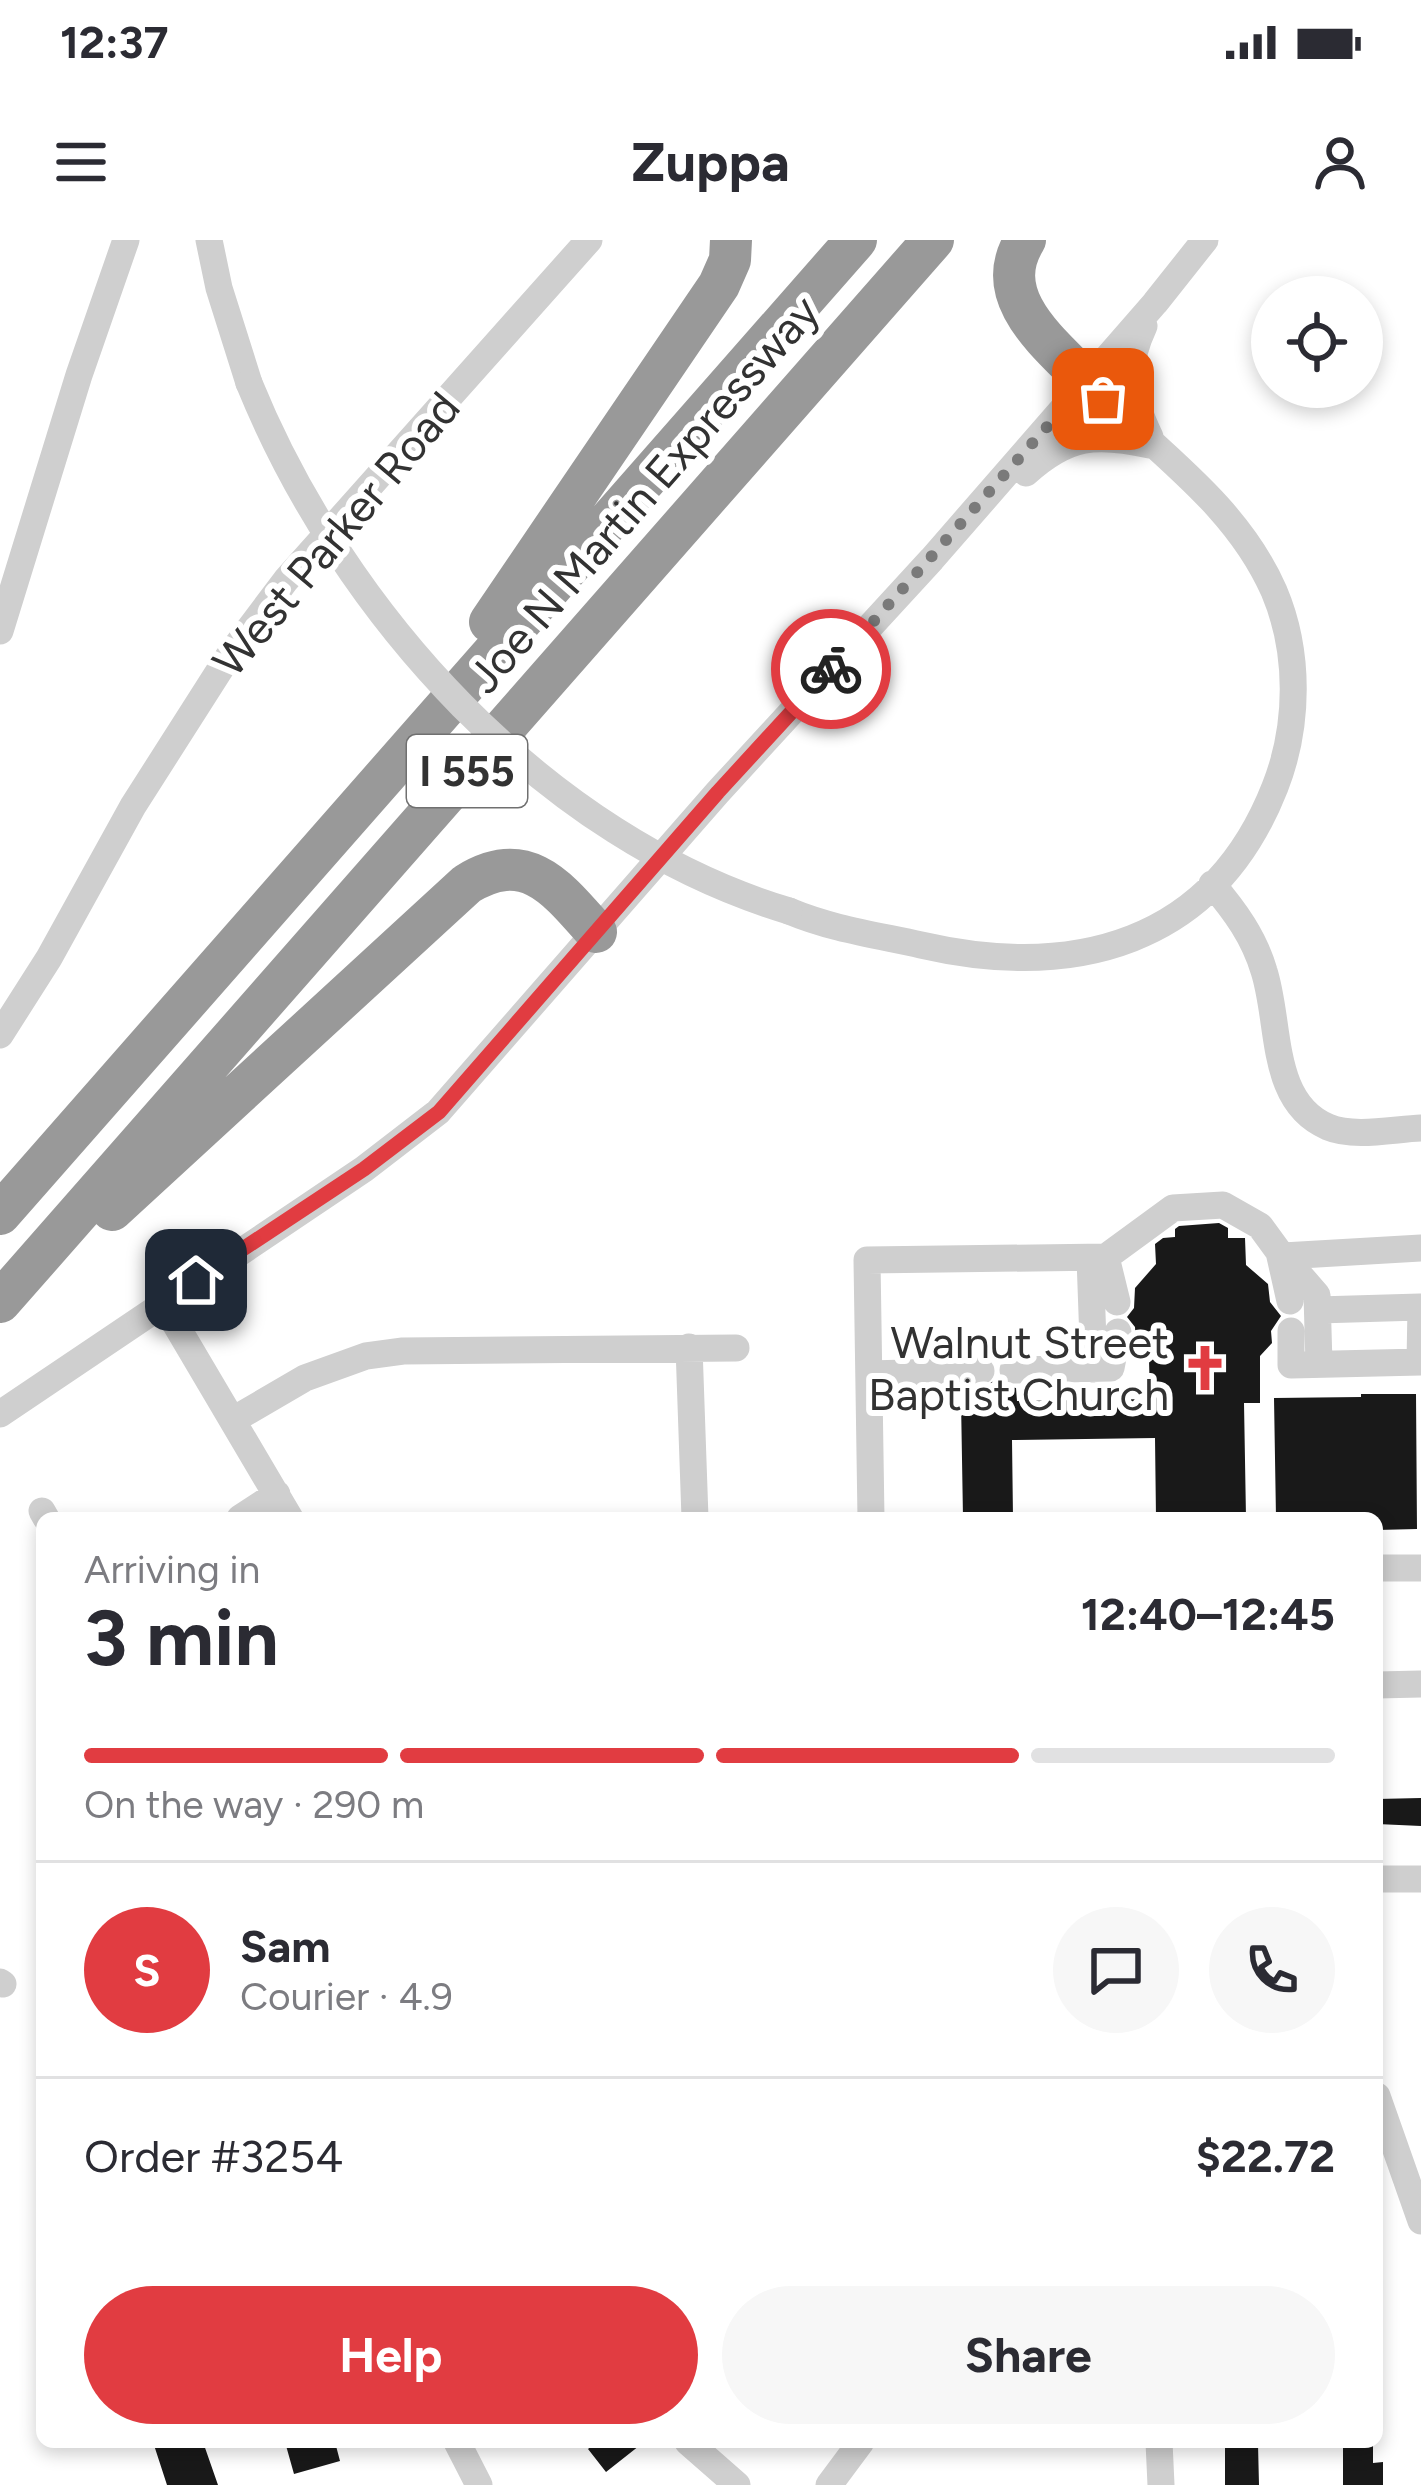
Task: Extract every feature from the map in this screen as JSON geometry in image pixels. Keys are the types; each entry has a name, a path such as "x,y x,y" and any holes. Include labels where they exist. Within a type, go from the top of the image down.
{"highway":[{"path":"393,765 719,285 730,260 730,240"},
{"name":"Joe N Martin Expressway","path":"0,1214 856,240"},
{"name":"Joe N Martin Expressway","path":"0,1302 933,240"},
{"path":"1025,240 1015,262 1018,302 1025,316 1087,382"},
{"path":"0,1312 467,884 499,868 537,875 559,890 596,932"}],"street":[{"path":"0,631 126,240"},
{"path":"209,240 249,383 294,481 396,631 460,704 547,781 626,834 726,888 866,936 936,950 1034,959 1128,943 1169,921 1212,884 1242,849 1281,772 1294,696 1292,660 1276,596 1246,540 1193,478 1087,382"},
{"path":"0,1414 364,1169 439,1112 733,775 932,560 1204,240"},
{"name":"West Parker Road","path":"0,1035 49,958 133,806 228,658 286,580 582,246"},
{"path":"1154,446 1137,411 1130,376 1138,340 1155,303"},
{"path":"932,560 1053,450 1112,437 1154,446"},
{"path":"1212,884 1235,912 1259,956 1288,1087 1301,1112 1337,1130 1421,1128"},
{"path":"871,1512 867,1260 1098,1258 1173,1208 1223,1205 1260,1226 1317,1294 1319,1364"},
{"path":"1282,1256 1421,1248"},
{"path":"1282,1256 1290,1301"},
{"path":"1098,1258 1118,1302"},
{"path":"1094,1369 1098,1258"},
{"path":"163,1303 284,1506"},
{"path":"1291,1331 1291,1365 1421,1362 1420,1307 1318,1310"},
{"path":"1012,1370 1111,1368 1118,1332"},
{"path":"689,1347 695,1512"},
{"path":"233,1420 305,1378 366,1356 403,1351 736,1348"},
{"path":"869,1373 980,1371"},
{"path":"1383,1568 1421,1568"},
{"path":"1383,1685 1421,1684"},
{"path":"1383,1879 1421,1879"},
{"path":"1383,2113 1421,2221"},
{"path":"460,2448 479,2485"},
{"path":"695,2448 737,2485"},
{"path":"829,2485 857,2448"},
{"path":"1159,2448 1161,2485"}],"building":[{"name":"Walnut Street Baptist Church","path":"1219,1223 1228,1228 1228,1238 1245,1238 1246,1265 1268,1284 1270,1302 1281,1316 1271,1331 1272,1343 1260,1356 1260,1403 1244,1403 1246,1512 1156,1512 1155,1438 1012,1440 1013,1512 963,1512 961,1400 985,1400 984,1388 997,1378 1016,1388 1017,1401 1150,1399 1149,1360 1136,1346 1135,1327 1127,1317 1134,1308 1135,1288 1156,1264 1155,1244 1175,1237 1179,1226"},
{"path":"1416,1394 1417,1529 1383,1530 1383,1512 1276,1512 1274,1398"},
{"path":"1421,1798 1421,1826 1383,1824 1383,1799"},
{"path":"155,2448 205,2448 218,2485 167,2485"},
{"path":"287,2448 337,2448 340,2461 294,2474"},
{"path":"589,2448 636,2448 606,2472"},
{"path":"1225,2448 1258,2448 1259,2485 1225,2485"},
{"path":"1343,2448 1373,2448 1373,2463 1383,2462 1383,2485 1343,2485"}],"way so far":[{"path":"831,669 1087,382 1103,399"}],"place":[{"name":"Walnut Street Baptist Church","path":"1205,1368"}],"route":[{"path":"196,1280 364,1169 439,1112 831,669"}]}
